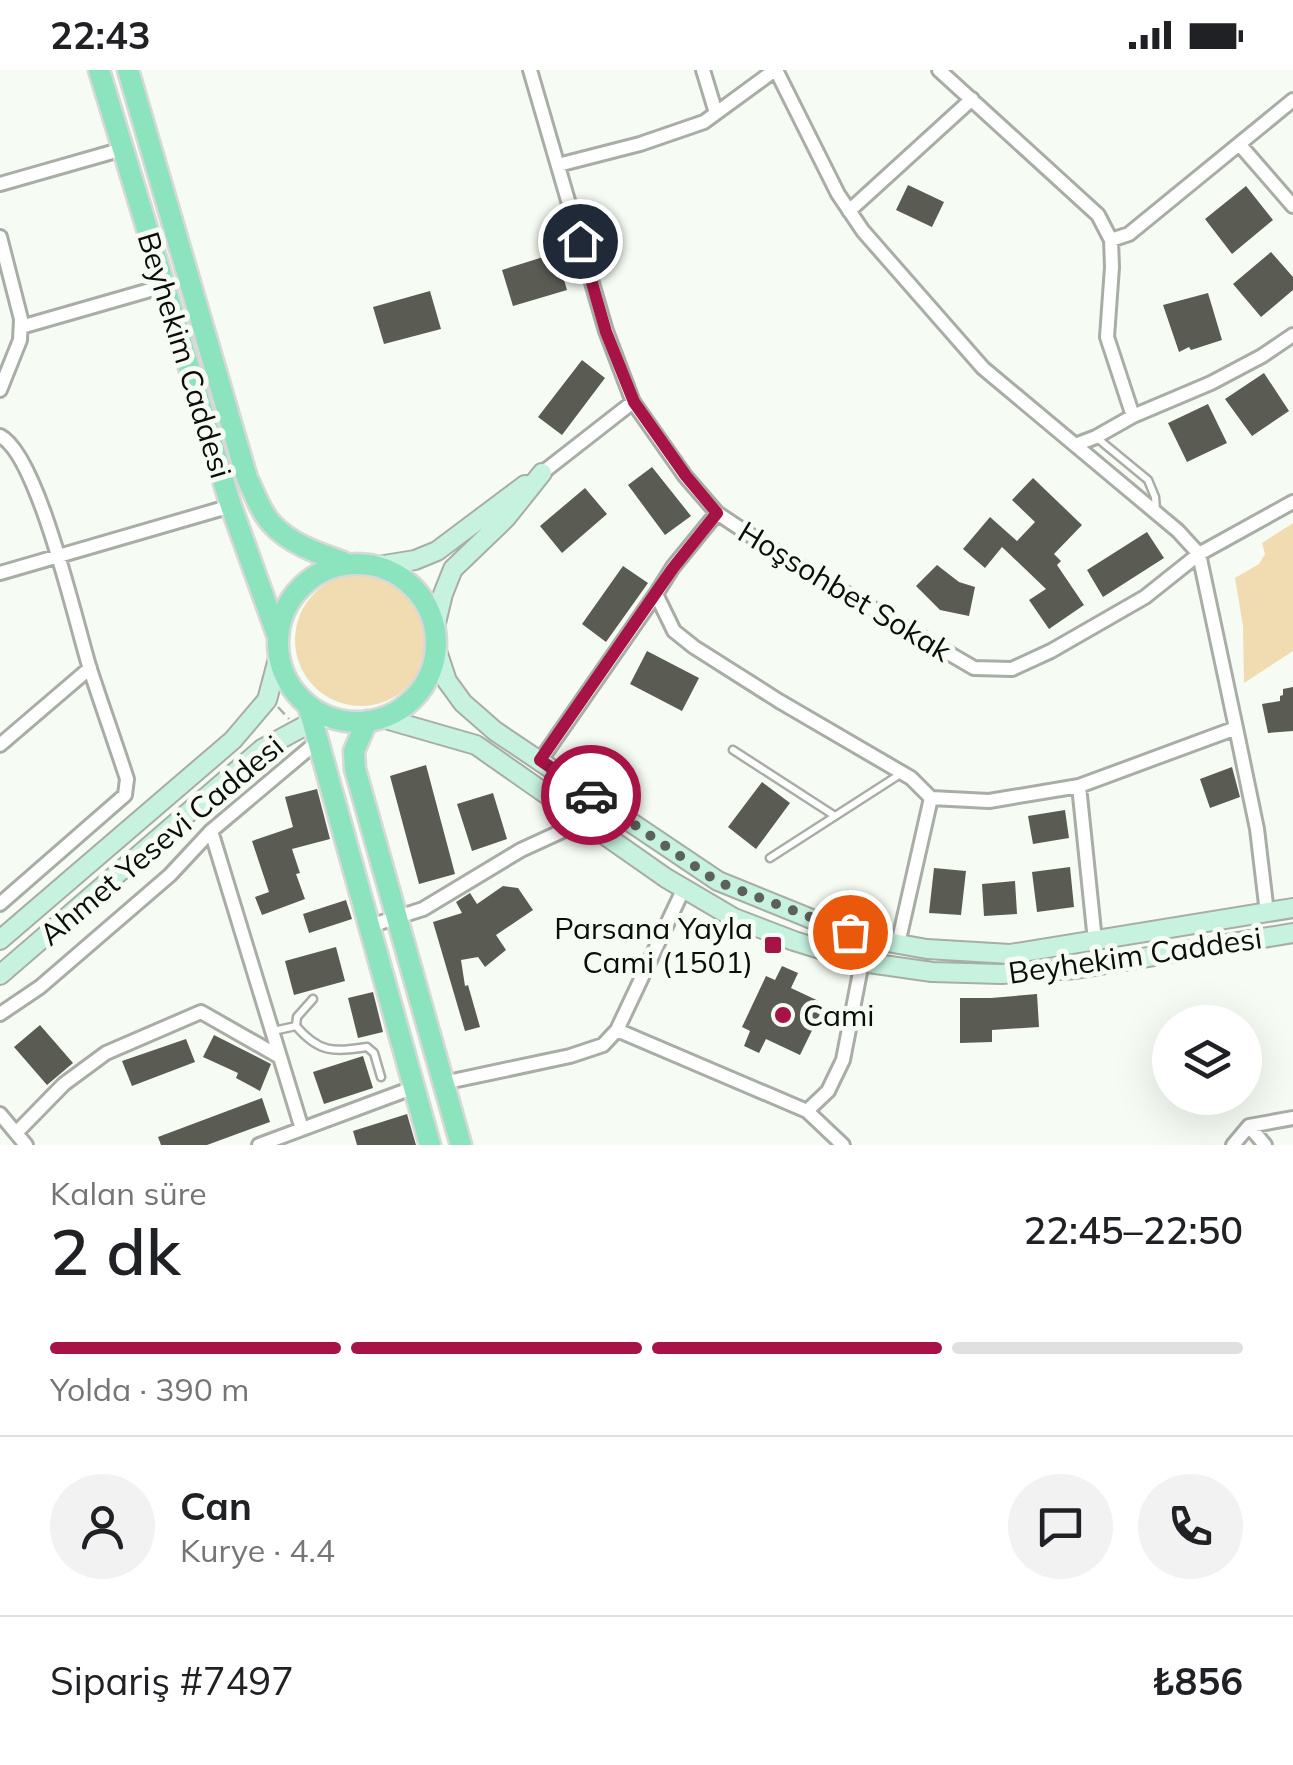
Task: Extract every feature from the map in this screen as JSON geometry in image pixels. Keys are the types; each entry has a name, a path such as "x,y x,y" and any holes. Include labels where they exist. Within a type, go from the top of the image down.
{"main road":[{"name":"Beyhekim Caddesi","path":"99,70 278,646"},
{"name":"Beyhekim Caddesi","path":"128,70 247,478 268,520 288,538 343,562"},
{"path":"378,566 415,560 437,551 542,474"},
{"path":"313,724 374,720 403,707 420,691 431,671 443,594 453,569 506,518 542,474"},
{"path":"430,1145 313,724 288,683 278,646 283,615 294,594 311,578 343,562 378,566 400,575 429,608 436,638"},
{"name":"Beyhekim Caddesi","path":"436,638 447,681 463,702 495,731 718,882 824,924 927,950 1010,954 1293,908"},
{"name":"Ahmet Yesevi Caddesi","path":"4,931 233,740 267,700 278,646"},
{"name":"Beyhekim Caddesi","path":"374,720 476,745 582,822 734,918 862,962 932,972 1001,974 1076,969 1293,933"},
{"path":"374,720 354,751 359,786 461,1145"},
{"name":"Ahmet Yesevi Caddesi","path":"0,974 262,749 313,724"},
{"path":"332,792 340,781 359,786"}],"street":[{"name":"Hoşsohbet Sokak","path":"530,70 606,332 634,402 686,476 717,513 974,668 1012,669 1051,651 1145,597 1200,554 1293,502"},
{"path":"703,70 716,112"},
{"path":"558,165 640,144 704,122 775,70 849,211 983,368 1200,554 1257,828 1267,913"},
{"path":"939,70 1098,216 1112,240 1107,337 1132,416"},
{"path":"849,211 972,99"},
{"path":"1112,240 1130,234 1293,100"},
{"path":"1240,145 1293,206"},
{"path":"0,184 123,148"},
{"path":"0,238 21,319 20,340 0,390"},
{"path":"21,327 164,286"},
{"path":"1074,445 1211,382 1293,335"},
{"path":"542,474 634,402"},
{"path":"0,436 20,454 58,555 127,779 125,796 0,904"},
{"path":"0,573 232,506"},
{"path":"540,760 673,568 717,513"},
{"path":"656,594 674,631 694,647 910,778 931,798 989,801 1078,786 1236,728"},
{"path":"0,745 90,668"},
{"path":"0,1014 40,987 170,874 313,724"},
{"path":"1078,786 1094,941"},
{"path":"898,944 931,798"},
{"path":"370,926 424,909 520,850 582,822"},
{"path":"212,831 302,1130"},
{"path":"443,1083 570,1056 603,1044 617,1030 684,888"},
{"path":"807,1112 828,1090 843,1060 862,962"},
{"path":"16,1133 64,1084 106,1053 201,1012 280,1057"},
{"path":"617,1030 807,1112 843,1145"},
{"path":"259,1145 416,1086"},
{"path":"0,1114 26,1145"},
{"path":"1232,1145 1248,1126 1293,1118"},
{"path":"1248,1126 1265,1145"}],"lane":[{"path":"1096,437 1148,480 1156,513"},
{"path":"733,750 835,816"},
{"path":"770,858 902,773"},
{"path":"314,999 297,1017 296,1026 310,1042 326,1050 367,1047 374,1053 381,1077"},
{"path":"272,1031 296,1026"}],"path":[{"path":"267,700 291,720 313,724"}],"shaded area":[{"path":"1293,523 1293,651 1244,683 1243,626 1235,578 1259,564 1265,554 1262,543"},
{"path":"361,574 386,579 407,594 422,615 427,640 422,665 407,686 386,701 361,706 336,701 315,686 300,665 295,640 300,615 315,594 336,579"}],"building":[{"path":"908,185 944,202 932,227 896,210"},
{"path":"1246,186 1273,220 1232,254 1205,219"},
{"path":"1271,252 1293,277 1293,290 1261,317 1233,284"},
{"path":"556,253 567,290 513,306 502,270"},
{"path":"430,291 441,329 384,344 373,307"},
{"path":"1208,293 1222,340 1179,352 1163,305"},
{"path":"582,360 605,378 562,435 538,417"},
{"path":"1264,373 1289,411 1252,436 1225,399"},
{"path":"1208,404 1227,443 1187,462 1168,423"},
{"path":"652,467 691,516 665,535 628,485"},
{"path":"1033,478 1082,525 1054,554 1084,605 1049,629 1029,600 1046,589 1002,547 985,568 963,549 990,517 1017,541 1035,522 1012,500"},
{"path":"585,488 607,514 562,553 540,526"},
{"path":"1147,532 1164,558 1103,597 1087,570"},
{"path":"937,565 959,582 975,587 969,616 940,610 916,586"},
{"path":"623,566 648,583 606,642 582,624"},
{"path":"647,651 699,678 682,711 630,684"},
{"path":"1293,687 1293,731 1268,733 1262,704 1280,701 1283,689"},
{"path":"426,765 455,874 419,884 390,776"},
{"path":"1232,767 1240,797 1210,808 1200,779"},
{"path":"762,782 790,803 756,849 728,827"},
{"path":"317,789 330,839 292,849 305,899 262,915 255,897 269,892 252,841 293,827 285,797"},
{"path":"493,793 507,839 472,851 457,804"},
{"path":"1065,810 1069,838 1033,844 1028,816"},
{"path":"1070,867 1074,907 1037,912 1032,872"},
{"path":"934,868 966,871 961,915 929,913"},
{"path":"1015,881 1017,914 984,916 982,884"},
{"path":"503,886 518,888 533,910 496,935 506,950 485,967 478,957 461,960 465,986 468,985 480,1027 465,1031 433,922 462,913 456,902 470,893 477,904"},
{"path":"346,900 352,919 309,933 303,914"},
{"path":"336,947 345,981 294,995 285,961"},
{"name":"Cami","path":"782,966 798,973 791,988 825,1004 800,1055 766,1039 759,1053 744,1046 750,1031 742,1027 766,976 775,980"},
{"path":"373,992 383,1032 358,1038 348,998"},
{"path":"1037,994 1039,1027 992,1030 992,1042 960,1043 960,998"},
{"path":"40,1025 73,1063 47,1085 14,1047"},
{"path":"214,1035 271,1064 260,1091 236,1078 238,1073 203,1057"},
{"path":"186,1039 195,1062 132,1086 122,1061"},
{"path":"363,1056 373,1088 324,1104 313,1072"},
{"path":"262,1098 270,1122 207,1145 161,1145 158,1137"},
{"path":"407,1114 416,1145 357,1145 353,1131"}],"way so far":[{"path":"591,795 718,882 850,932"}],"place":[{"name":"Parsana Yayla Cami (1501)","path":"773,945"},
{"name":"Cami","path":"783,1015"}],"route":[{"path":"580,241 606,332 634,402 717,513 673,568 540,760 591,795"}]}
